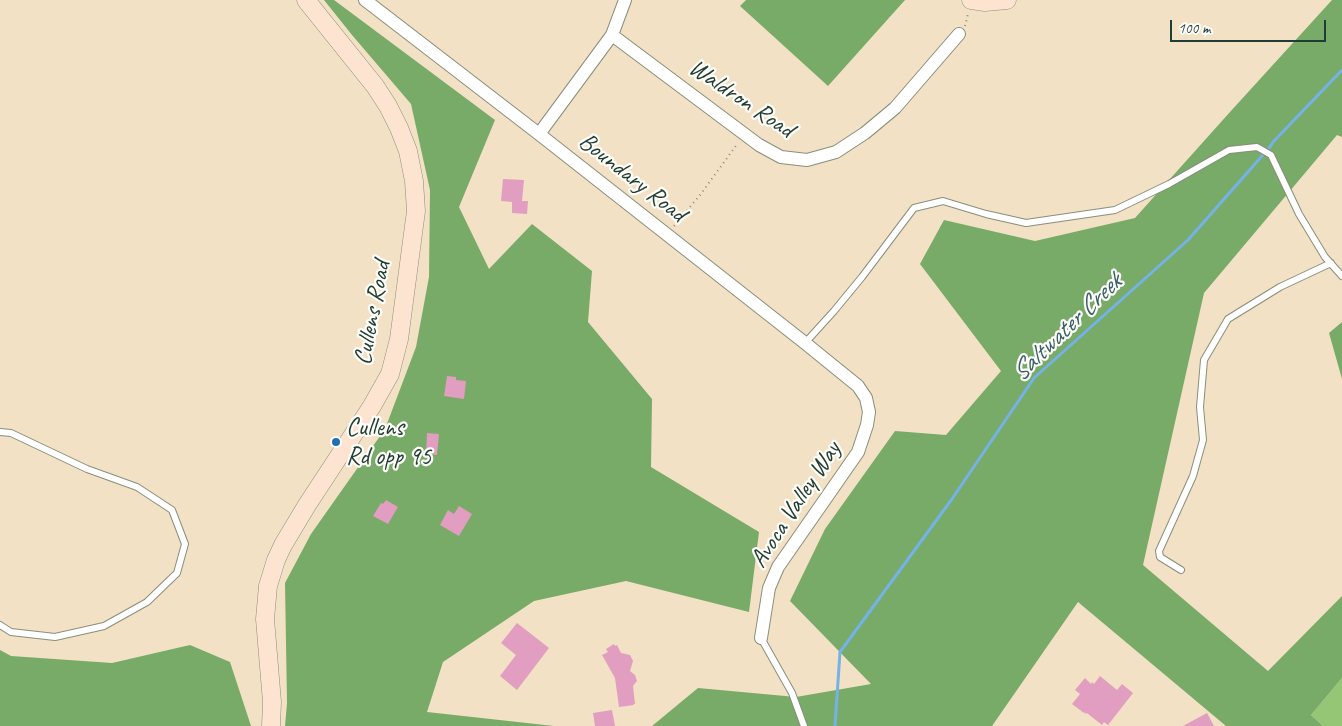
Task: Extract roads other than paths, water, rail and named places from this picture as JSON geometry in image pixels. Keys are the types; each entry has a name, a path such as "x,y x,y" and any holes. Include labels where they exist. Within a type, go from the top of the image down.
{"main road":[{"name":"Cullens Road","path":"270,726 272,702 265,619 269,581 283,545 372,406 390,374 399,339 416,211 414,181 408,151 388,106 360,66 306,0"},
{"path":"971,0 985,2 1007,0"}],"street":[{"name":"Boundary Road","path":"365,0 540,134 805,343 858,386 866,398"},
{"path":"540,134 612,35 626,0"},
{"name":"Waldron Road","path":"612,35 760,145 781,157 807,160 836,152 865,133 895,108 960,34"},
{"name":"Avoca Valley Way","path":"761,638 769,588 778,567 858,452 867,426 869,412 866,398"}],"lane":[{"path":"805,343 862,277 914,208 944,201 986,214 1026,223 1115,210 1169,184 1229,150 1257,147 1271,155 1299,214 1325,257 1342,276"},
{"path":"1181,570 1160,557 1159,551 1194,476 1203,440 1200,407 1204,360 1228,319 1280,287 1331,263"},
{"path":"0,432 11,433 86,469 137,487 172,510 185,544 177,573 147,602 104,626 55,637 11,632 0,624"},
{"path":"761,638 792,693 804,726"}],"waterway":[{"name":"Saltwater Creek","path":"835,726 840,652 952,499 1034,378 1188,240 1274,141 1342,70"}],"place":[{"name":"Cullens Rd opp 95","path":"336,442"}]}
